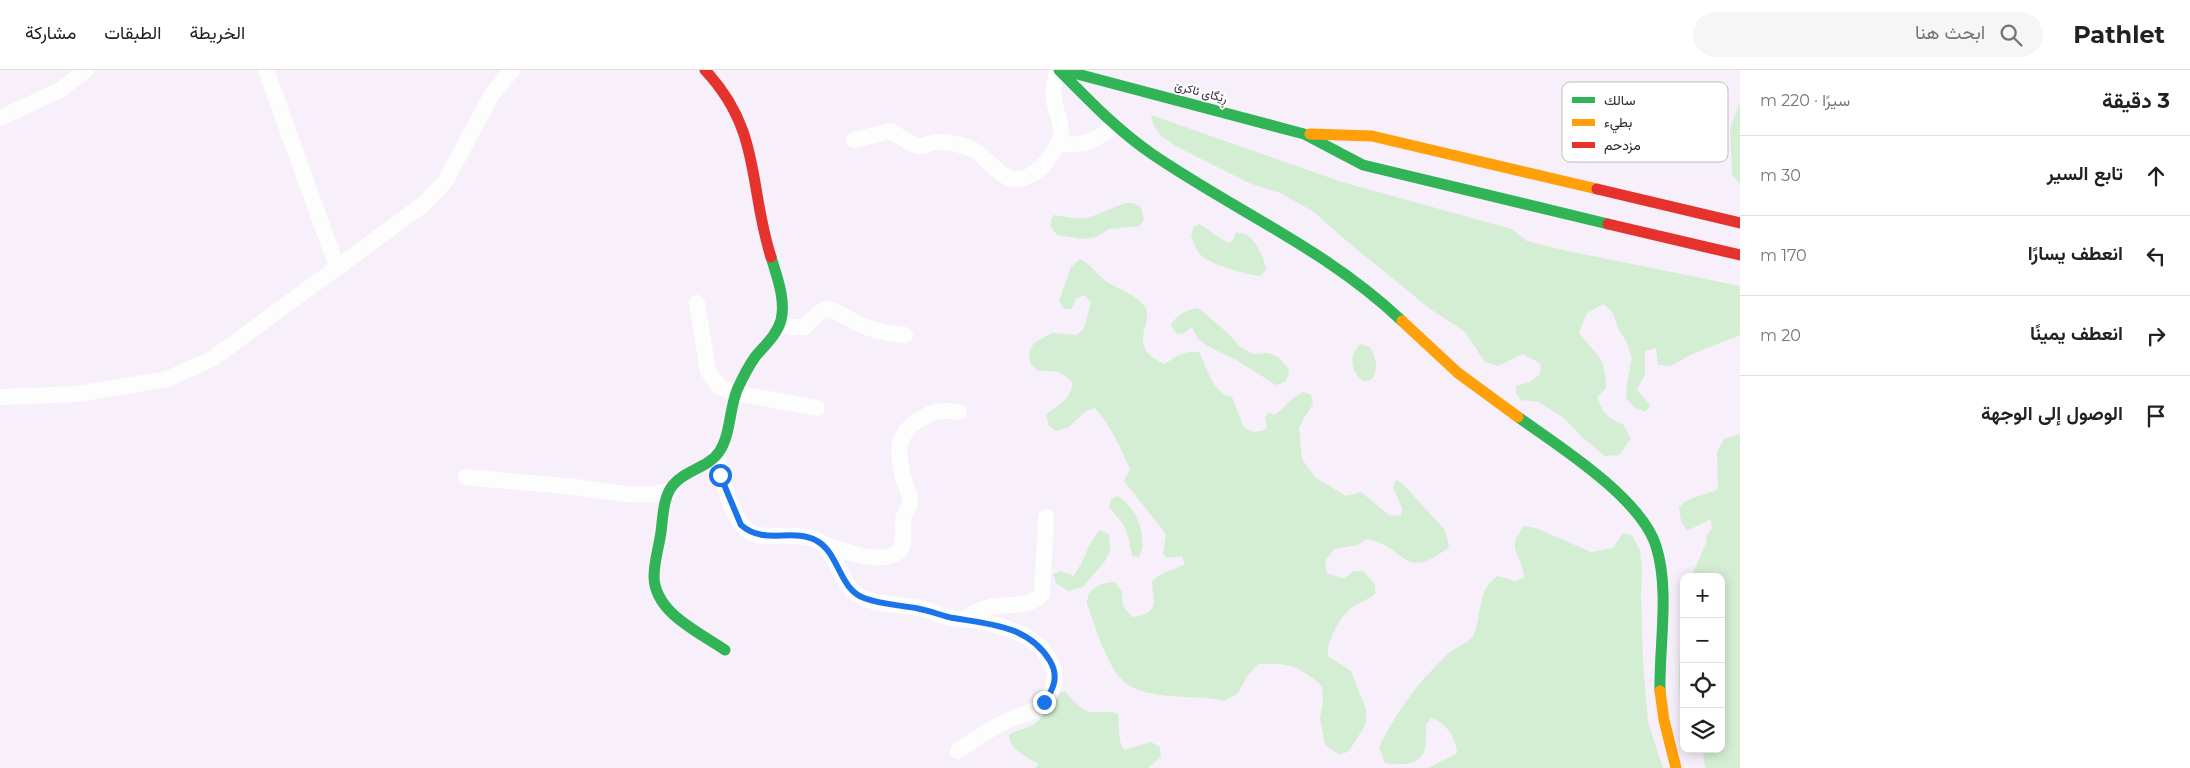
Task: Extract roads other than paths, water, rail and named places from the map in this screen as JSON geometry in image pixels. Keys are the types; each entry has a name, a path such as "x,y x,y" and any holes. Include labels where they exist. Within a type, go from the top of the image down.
{"main road":[{"path":"705,70 738,113 746,133 756,182 761,224 781,294 783,312 776,332 749,366 735,393 724,443 717,454 680,479 670,491 654,569 654,584 658,597 665,606 725,650"},
{"path":"1060,70 1115,126 1153,154 1319,255 1354,280 1446,363 1583,464 1633,510 1650,533 1657,552 1660,576 1660,691 1665,725 1676,768"},
{"name":"ڕێگای ئاکرێ","path":"1060,70 1304,134"},
{"path":"1304,134 1372,136 1740,223"},
{"path":"1304,134 1363,165 1740,256"}],"street":[{"path":"0,118 60,90 86,70"},
{"path":"266,70 337,267"},
{"path":"0,397 78,394 167,378 212,359 424,204 445,182 491,96 512,70"},
{"path":"854,140 891,130 917,146 933,143 955,144 971,149 1007,177 1019,180 1027,178 1039,169 1059,144 1061,131 1053,99 1054,82 1060,70"},
{"path":"1059,144 1078,145 1089,143 1115,126"},
{"path":"697,303 708,371 720,387 735,393 817,408"},
{"path":"780,324 791,327 804,327 826,309 887,334 905,336"},
{"path":"717,454 720,475 726,492 741,525 748,531 756,535 804,536 823,544 867,557 895,554 900,551 903,543 903,519 910,503 899,456 903,434 908,428 930,413 939,410 958,412"},
{"path":"466,477 575,487 622,495 652,495 670,491"},
{"path":"964,619 974,612 987,607 1027,603 1037,600 1042,594 1046,518"},
{"path":"823,544 841,575 862,598 1018,632 1032,639 1044,652 1053,666 1056,680 1051,692 1036,709 1007,722 958,751"}]}
